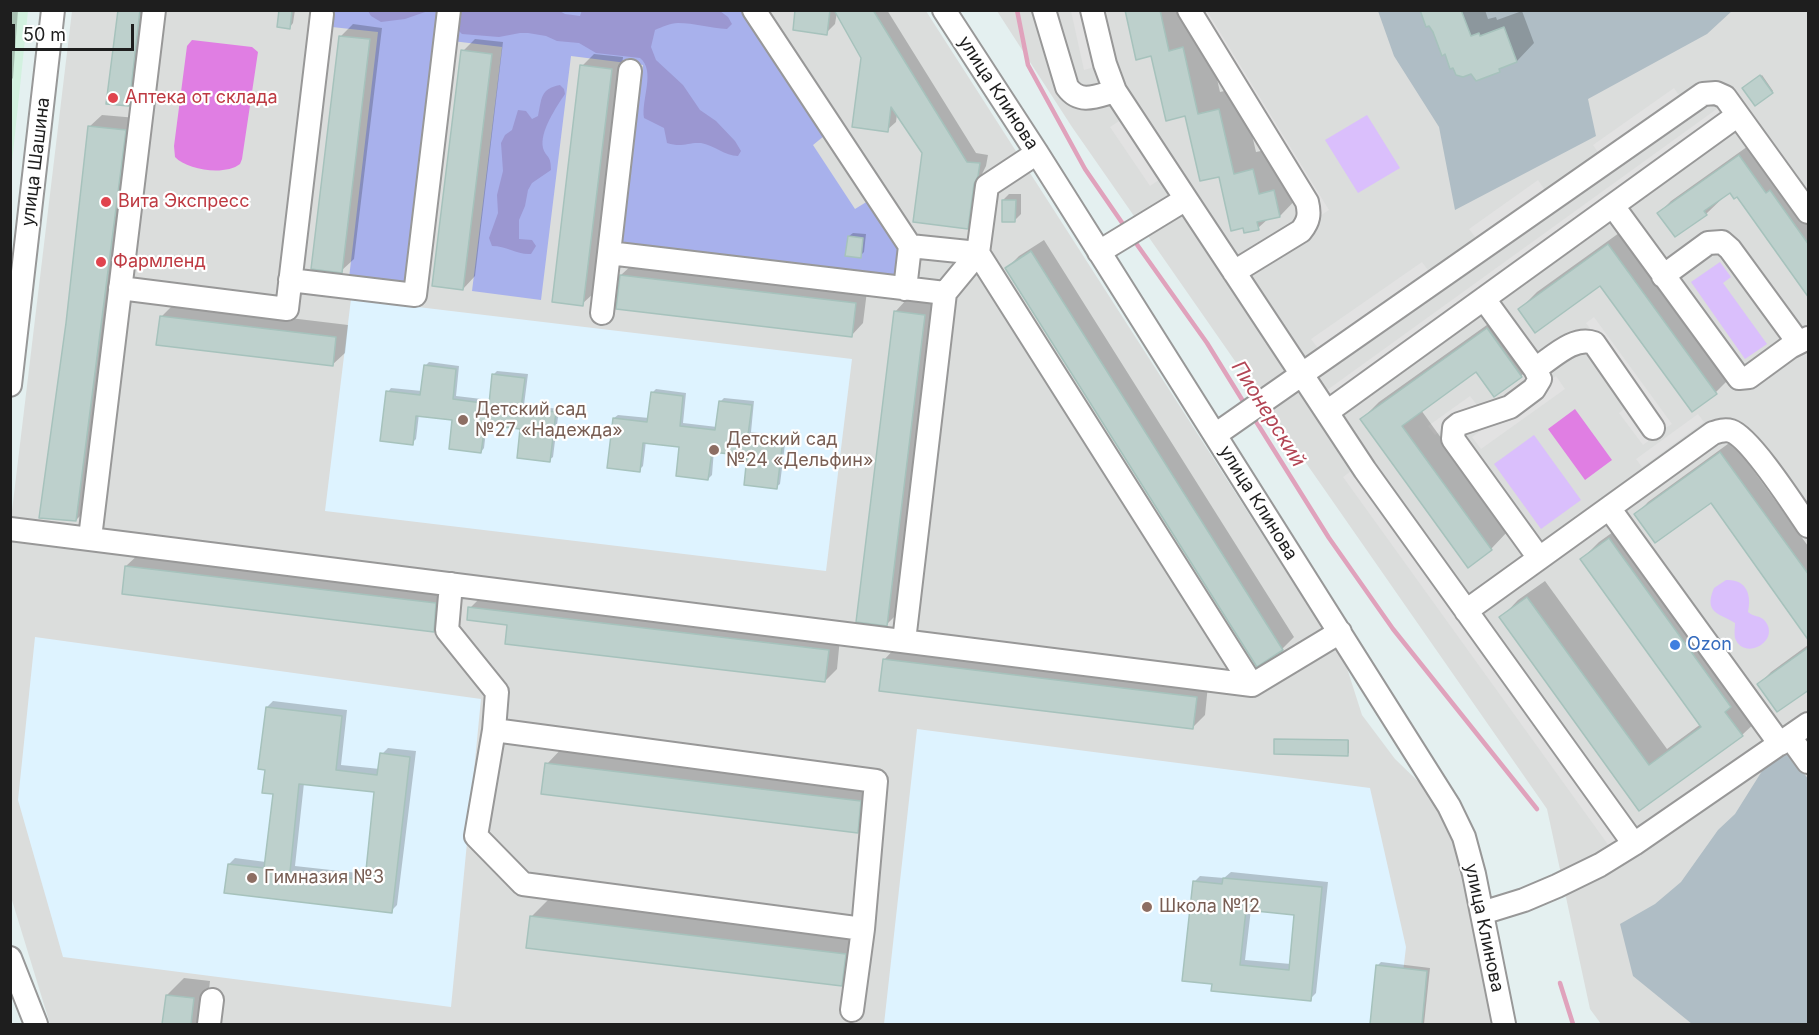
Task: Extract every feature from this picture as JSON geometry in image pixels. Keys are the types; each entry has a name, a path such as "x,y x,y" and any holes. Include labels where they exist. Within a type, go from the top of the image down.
{"street":[{"name":"улица Шашина","path":"10,385 53,10"},
{"path":"90,538 154,10"},
{"path":"290,280 415,295 449,10"},
{"path":"754,10 910,246 905,289"},
{"name":"улица Клинова","path":"944,10 1100,252 1454,816 1464,837 1504,1024"},
{"path":"1044,10 1067,87 1071,92 1078,97 1089,99 1114,91"},
{"path":"1092,10 1114,91 1365,470 1634,844"},
{"path":"1189,10 1306,202 1309,213 1308,222 1301,231 1234,272"},
{"path":"120,288 286,309 322,14"},
{"path":"602,313 630,71"},
{"path":"1215,435 1703,94 1716,93 1725,97 1809,212"},
{"path":"1327,412 1738,115"},
{"path":"904,641 945,293 978,253 987,186 1037,153"},
{"path":"1100,252 1186,199"},
{"path":"1613,206 1663,276 1739,378 1749,376 1803,340 1722,242 1708,243 1663,276"},
{"path":"910,246 978,253"},
{"path":"609,253 945,293"},
{"path":"978,253 1252,685"},
{"path":"1484,299 1540,379 1534,389 1509,407 1459,424 1452,433 1456,443 1539,558"},
{"path":"1535,369 1573,344 1581,341 1594,343 1653,428"},
{"path":"1466,611 1713,433 1722,430 1733,431 1747,441 1809,526"},
{"path":"1609,508 1793,735 1809,762"},
{"path":"10,529 1252,685 1340,632"},
{"path":"451,584 447,630 497,692 494,730 476,837 523,884 863,929"},
{"path":"494,730 876,781 863,929 852,1011"},
{"path":"1482,913 1557,886 1600,865 1793,735"},
{"path":"11,962 36,1024"},
{"path":"209,1024 212,1000"}],"shaded area":[{"path":"334,10 742,11 824,136 813,145 855,209 868,201 901,251 898,278 621,245 643,65 571,56 541,300 472,291 502,47 436,39 406,285 349,278 378,32 332,27"},
{"path":"462,10 558,10 565,14 580,16 582,10 720,11 728,17 732,24 727,29 678,23 666,25 655,30 651,47 656,60 683,85 700,110 716,121 741,151 738,156 733,156 701,143 677,145 667,143 664,128 644,118 648,78 645,64 640,58 596,53 579,43 557,41 546,36 528,33 499,37 462,34 457,23"},
{"path":"1733,10 1707,34 1588,99 1596,136 1455,210 1439,127 1394,56 1378,11"},
{"path":"10,11 28,11 11,172"},
{"path":"72,11 926,11 1346,665 1362,715 1395,759 1425,788 1443,815 1459,848 1495,1024 50,1024 11,897 11,519"},
{"path":"368,11 428,11 405,19 381,22 371,16"},
{"path":"997,11 1808,11 1808,1024 1601,1024 1590,1009 1547,809 1072,127"},
{"path":"1071,11 1085,11 1098,66 1084,70"},
{"path":"1194,11 1207,11 1329,210 1320,216"},
{"path":"192,40 252,47 258,52 242,159 240,164 233,168 206,170 188,165 175,157 174,146 187,46"},
{"path":"560,85 565,94 550,120 542,142 550,161 551,170 532,183 519,220 519,239 532,240 536,246 531,254 492,246 489,238 498,213 497,195 503,171 501,143 505,135 512,130 518,110 526,111 532,119 538,116 541,99 545,92"},
{"path":"1674,88 1683,101 1602,158 1593,145"},
{"path":"1718,108 1725,117 1330,402 1323,393"},
{"path":"1367,115 1400,168 1358,193 1325,140"},
{"path":"1122,119 1162,178 1150,186 1110,127"},
{"path":"1538,180 1547,193 1478,241 1469,229"},
{"path":"1422,262 1431,274 1320,351 1311,339"},
{"path":"1720,262 1731,277 1723,283 1767,344 1745,359 1691,282"},
{"path":"351,299 852,359 826,571 325,511"},
{"path":"1594,317 1672,424 1664,429 1586,323"},
{"path":"1556,376 1565,389 1481,449 1472,437"},
{"path":"1470,396 1477,405 1435,435 1428,426"},
{"path":"1627,407 1651,439 1643,445 1619,413"},
{"path":"1575,409 1612,460 1585,480 1548,429"},
{"path":"1698,414 1704,422 1642,467 1636,459"},
{"path":"1534,435 1581,500 1541,529 1494,464"},
{"path":"1351,471 1617,841 1609,846 1343,477"},
{"path":"1726,580 1733,580 1743,585 1749,599 1748,612 1765,621 1769,628 1765,641 1759,646 1746,648 1740,645 1735,638 1735,623 1712,608 1711,597 1714,588"},
{"name":"Гимназия №3","path":"35,637 481,699 451,1007 63,957 18,800"},
{"name":"Школа №12","path":"917,729 1370,788 1406,947 1397,1024 884,1024"},
{"path":"1789,751 1808,779 1808,1024 1692,1024 1633,976 1620,924 1655,904 1681,882 1718,830 1735,814 1767,763"}],"building":[{"path":"118,10 140,10 129,106 106,104"},
{"path":"279,10 292,10 290,29 277,27"},
{"path":"795,10 830,10 827,35 793,30"},
{"path":"834,10 873,10 967,162 980,163 974,184 968,229 913,222 922,153 891,107 888,132 852,127 861,58"},
{"path":"1125,10 1160,10 1169,51 1183,47 1198,114 1219,109 1234,174 1253,169 1259,194 1274,190 1280,217 1257,222 1259,230 1244,233 1243,228 1231,231 1219,177 1200,181 1185,116 1166,121 1151,56 1136,60"},
{"path":"1420,10 1461,10 1471,36 1479,33 1480,36 1504,27 1517,62 1499,69 1500,72 1476,81 1471,74 1463,77 1456,75 1453,68 1450,69 1445,54 1442,56 1433,32 1429,26 1426,27"},
{"path":"339,36 370,39 342,273 311,269"},
{"path":"461,50 492,54 463,290 432,286"},
{"path":"580,65 612,69 583,306 552,302"},
{"path":"1760,75 1773,93 1755,106 1742,88"},
{"path":"88,126 126,130 76,521 39,518 66,323"},
{"path":"1739,155 1766,193 1770,190 1809,245 1809,298 1737,197 1734,199 1730,193 1704,211 1707,215 1675,237 1657,213"},
{"path":"1002,200 1016,200 1015,222 1002,222"},
{"path":"848,236 863,238 861,258 845,256"},
{"path":"1608,244 1717,394 1692,412 1600,286 1535,333 1518,309"},
{"path":"1031,251 1283,650 1257,667 1005,268"},
{"path":"620,275 856,303 852,337 616,309"},
{"path":"894,311 925,315 887,626 856,622"},
{"path":"160,316 336,337 333,366 156,345"},
{"path":"1487,328 1522,377 1494,397 1476,372 1402,426 1492,550 1468,568 1360,419"},
{"path":"424,365 456,369 453,399 489,404 492,374 525,378 521,408 556,412 550,462 517,458 520,429 485,425 481,453 449,449 452,420 416,416 413,445 380,441 386,391 420,395"},
{"path":"651,392 683,396 680,426 715,430 719,401 752,405 748,435 783,439 777,489 744,485 747,456 712,452 708,480 676,476 679,447 643,443 640,472 607,468 613,418 647,422"},
{"path":"1720,452 1809,575 1809,641 1711,503 1655,543 1634,514"},
{"path":"1609,538 1731,707 1725,712 1743,736 1639,811 1499,617 1527,597 1649,765 1701,727 1580,559"},
{"path":"125,566 436,603 434,632 122,594"},
{"path":"468,607 829,650 825,682 505,644 507,625 467,620"},
{"path":"1809,647 1809,690 1777,712 1757,684"},
{"path":"883,659 1197,697 1193,729 879,691"},
{"path":"266,707 342,716 336,770 377,775 380,753 410,757 392,913 224,893 228,864 264,868 273,794 262,793 265,770 258,769","holes":["299,784 374,792 365,880 290,872"]},
{"path":"1274,739 1348,740 1348,756 1274,754"},
{"path":"545,763 861,801 858,833 541,794"},
{"path":"1223,878 1322,887 1311,1001 1211,991 1212,984 1182,981 1193,881 1222,884","holes":["1246,910 1294,915 1289,970 1240,965"]},
{"path":"530,916 846,954 842,986 526,948"},
{"path":"1376,965 1427,971 1422,1024 1370,1024"},
{"path":"166,995 194,998 191,1024 162,1024"}],"waterway":[{"name":"Пионерский","path":"1017,10 1028,65 1085,169 1125,227"},
{"name":"Пионерский","path":"1133,239 1207,343 1246,406"},
{"name":"Пионерский","path":"1252,415 1329,538 1393,629 1537,809"},
{"name":"Пионерский","path":"1560,983 1573,1024"}],"place":[{"name":"Аптека от склада","path":"113,98"},
{"name":"Вита Экспресс","path":"106,202"},
{"name":"Фармленд","path":"101,262"},
{"name":"Детский сад №27 «Надежда»","path":"463,420"},
{"name":"Детский сад №24 «Дельфин»","path":"714,450"},
{"name":"Ozon","path":"1675,645"},
{"name":"Гимназия №3","path":"252,878"},
{"name":"Школа №12","path":"1147,907"}]}
